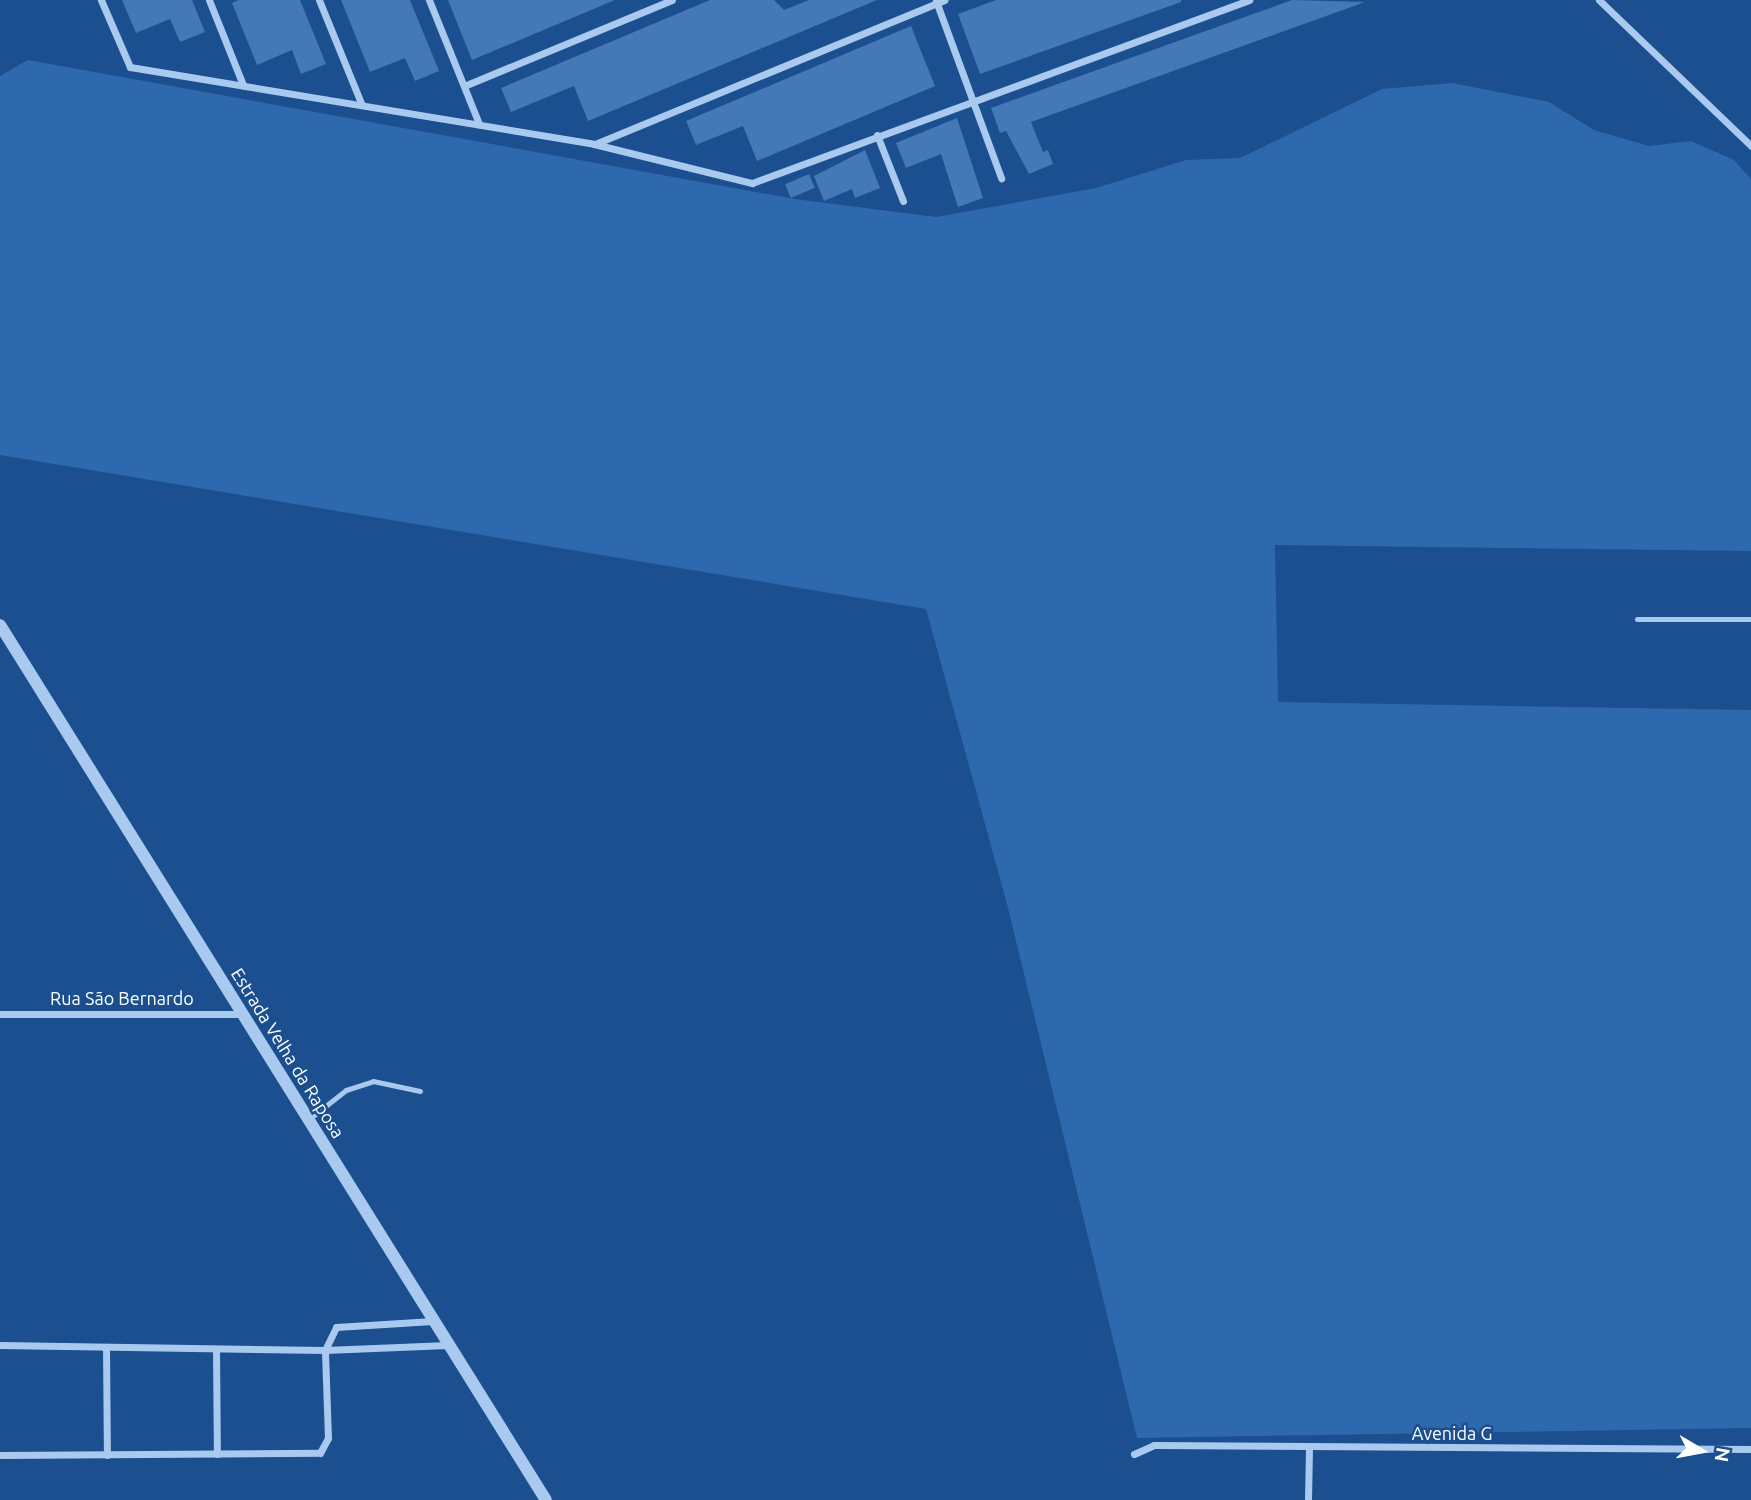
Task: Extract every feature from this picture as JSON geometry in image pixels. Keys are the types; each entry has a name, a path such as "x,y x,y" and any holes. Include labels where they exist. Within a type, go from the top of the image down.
{"street":[{"path":"101,0 130,67 361,103 594,144 752,183 972,99 1249,0"},
{"path":"209,0 243,85"},
{"path":"319,0 361,103"},
{"path":"429,0 480,124"},
{"path":"464,86 673,0"},
{"path":"1599,0 1751,146"},
{"path":"594,144 939,1 1001,178"},
{"path":"877,135 903,201"},
{"name":"Estrada Velha da Raposa","path":"0,625 545,1500"},
{"name":"Rua São Bernardo","path":"0,1014 244,1014"},
{"path":"0,1455 218,1454 324,1450 328,1438 325,1350 333,1332 342,1325 433,1321"},
{"path":"0,1345 325,1350 448,1345"},
{"path":"106,1348 107,1455"},
{"path":"216,1349 218,1454"},
{"name":"Avenida G","path":"1133,1454 1154,1445 1751,1449"},
{"path":"1308,1500 1309,1448"}],"lane":[{"path":"1637,619 1751,619"},
{"path":"309,1119 346,1090 373,1081 420,1091"}],"shaded area":[{"path":"28,60 795,199 936,217 1096,188 1186,160 1240,158 1382,89 1452,83 1549,102 1594,130 1649,146 1691,141 1734,160 1751,179 1751,551 1275,545 1278,702 1751,710 1751,1428 1137,1438 1007,904 926,609 0,455 0,76"}],"building":[{"path":"122,0 192,0 205,32 180,42 170,19 136,33"},
{"path":"239,0 300,0 326,64 301,74 292,50 257,65 232,3"},
{"path":"341,0 410,0 439,71 415,81 405,58 370,72"},
{"path":"448,0 615,0 472,60"},
{"path":"710,0 774,0 784,10 809,0 877,0 588,121 574,86 511,112 501,88"},
{"path":"996,0 1181,2 980,74 958,14"},
{"path":"1292,0 1365,2 1031,122 1043,152 1048,150 1053,164 1029,174 1006,131 1000,133 991,108"},
{"path":"911,26 935,86 757,161 743,126 696,145 686,121"},
{"path":"957,118 983,198 958,207 941,154 906,168 896,143"},
{"path":"865,150 880,188 855,198 852,189 824,201 814,176"},
{"path":"809,174 815,188 791,198 785,184"}]}
